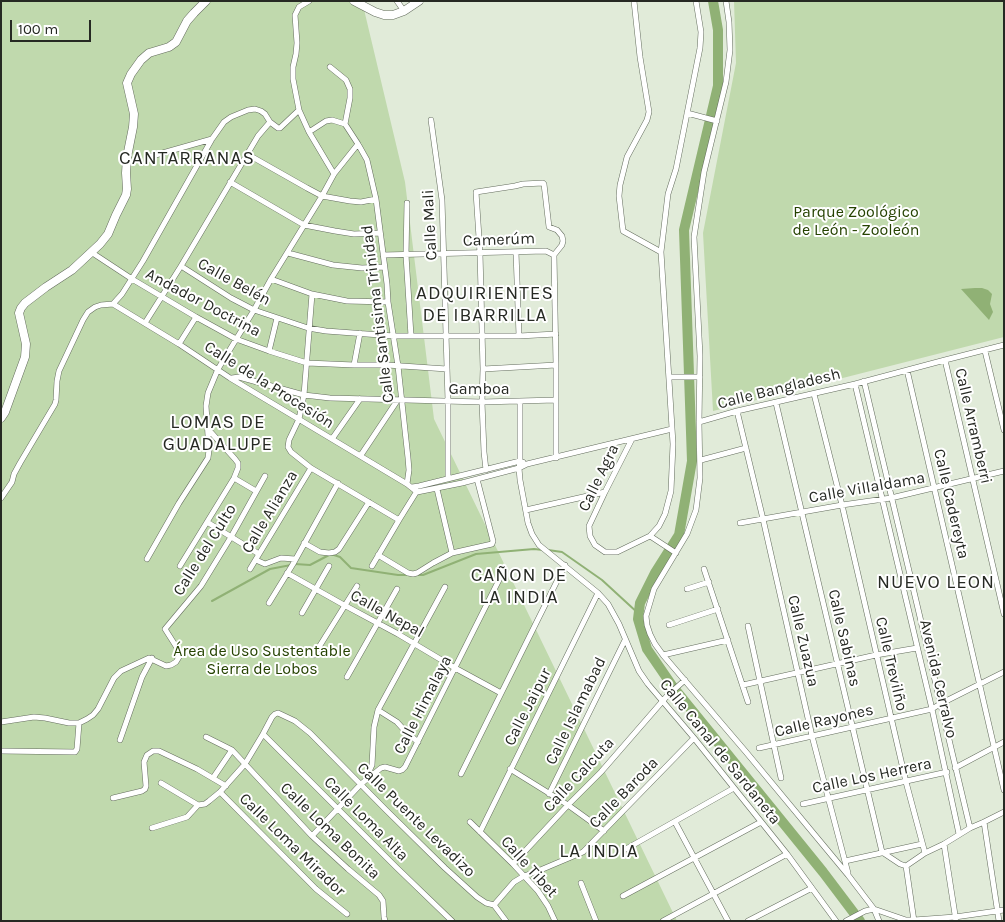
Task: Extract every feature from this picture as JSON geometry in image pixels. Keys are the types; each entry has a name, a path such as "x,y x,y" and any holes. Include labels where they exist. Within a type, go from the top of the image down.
{"street":[{"path":"1,418 5,412 25,357 26,344 19,313 21,308 46,287 72,270 108,234 126,195 127,157 134,114 127,83 131,74 141,60 149,53 168,48 176,42 188,21 206,1"},
{"path":"310,1 299,7 296,15 297,42 293,79 299,110 308,132 334,174"},
{"path":"354,1 384,15 393,15 404,11 419,1"},
{"path":"397,1 404,11"},
{"path":"634,1 640,57 649,112 647,120 627,157 619,196 624,231 661,252"},
{"path":"674,552 650,536 659,526 665,514 671,491 673,444 672,377 661,252 668,194 690,113 700,48 701,32 696,1"},
{"path":"726,1 730,50 726,82 714,120 694,237 700,356 697,377 701,460 696,510 687,534 674,552 654,589 646,616 650,634 655,644 682,682 848,875 874,909 879,921"},
{"path":"308,132 326,121 332,120 344,124 350,98 350,89 346,80 330,67"},
{"path":"1,498 12,482 20,463 55,404 60,371 83,320 88,312 95,307 113,304 122,294 158,235 212,139 224,122 248,110 255,109 266,114 270,122 280,128 299,110"},
{"path":"690,113 714,120"},
{"name":"Calle Mali","path":"431,120 442,200 448,402 448,479"},
{"path":"145,323 258,136 270,122"},
{"name":"Calle Santisima Trinidad","path":"344,124 358,144 369,166 376,200 388,302 398,366 399,401 408,458 409,485"},
{"path":"152,156 212,139"},
{"path":"147,559 179,503 208,458 210,450 206,406 208,393 218,369 334,174 358,144"},
{"path":"247,154 322,196 361,202 376,200"},
{"path":"230,182 304,225 354,234 380,233"},
{"path":"486,470 482,402 480,253 476,192 523,184 543,183 545,186 549,227 556,230 562,236 563,241 554,255 556,458"},
{"path":"408,203 406,255 411,336"},
{"name":"Camerúm","path":"383,255 546,251 554,255"},
{"name":"Andador Doctrina","path":"91,252 196,317 236,338 269,351 307,363 446,369"},
{"path":"516,252 519,336"},
{"path":"288,253 333,264 362,268 384,267"},
{"name":"Calle Belén","path":"181,266 231,298 254,310 308,328 394,336 519,336 556,334"},
{"path":"271,279 312,294 347,301 388,302"},
{"path":"312,294 304,395 299,419 288,446 291,452 311,468 399,520"},
{"name":"Calle de la Procesión","path":"113,304 230,378 361,455 417,492"},
{"path":"179,344 196,317"},
{"path":"269,351 277,318"},
{"path":"354,365 360,333"},
{"name":"Calle Bangladesh","path":"699,422 1004,345"},
{"path":"985,350 1004,430"},
{"name":"Calle Arramberri","path":"945,360 1004,614"},
{"path":"483,369 556,365"},
{"name":"Calle Cadereyta","path":"906,370 1004,790"},
{"name":"Gamboa","path":"230,378 239,377 304,395 330,398 448,402 556,400"},
{"path":"672,377 697,377"},
{"name":"Avenida Cerralvo","path":"864,381 970,828"},
{"name":"Avenida Cerralvo","path":"855,384 960,834"},
{"path":"264,397 266,385"},
{"name":"Calle Trevilño","path":"814,394 842,505 906,782 925,853"},
{"path":"332,439 360,399"},
{"path":"361,455 399,401"},
{"path":"520,401 519,468 526,510 605,492"},
{"name":"Calle Sabinas","path":"776,403 882,852"},
{"name":"Calle Zuazua","path":"737,411 812,736 848,875"},
{"path":"180,566 234,478 238,468 238,463 208,429"},
{"path":"417,492 437,489 519,468 527,464 672,429"},
{"name":"Calle Agra","path":"632,439 589,526 590,536 595,546 604,552 617,552 650,536"},
{"path":"701,460 746,448"},
{"path":"409,485 419,486 520,462 527,464"},
{"name":"Calle Alianza","path":"250,569 311,468"},
{"name":"Calle Villaldama","path":"740,523 891,498 1004,471"},
{"name":"Calle del Culto","path":"152,658 166,666 176,662 179,657 179,651 165,629 200,586 265,476"},
{"path":"234,478 256,491"},
{"path":"378,555 408,574 413,574 452,554 492,544 493,541 477,479"},
{"path":"269,603 338,483"},
{"path":"372,566 419,486"},
{"path":"437,489 452,554"},
{"path":"304,543 320,552 336,552 369,502"},
{"name":"Calle Canal de Sardaneta","path":"526,510 532,534 539,545 598,593 608,604 619,624 639,671 787,854 836,921"},
{"path":"207,522 259,554"},
{"path":"256,560 265,564 281,558 295,559"},
{"path":"461,774 565,565"},
{"path":"302,613 329,566"},
{"path":"704,569 748,702"},
{"name":"Calle Himalaya","path":"312,836 363,782 380,768 385,767 398,771 405,767 504,570"},
{"name":"Calle Nepal","path":"287,573 415,643 501,693"},
{"path":"687,589 709,582"},
{"path":"314,655 356,586"},
{"path":"363,782 372,765 374,728 378,710 445,587"},
{"path":"347,677 398,589"},
{"name":"Calle Jaipur","path":"480,832 598,593"},
{"path":"669,625 718,609"},
{"path":"748,626 780,778"},
{"name":"Calle Islamabad","path":"549,794 625,640"},
{"path":"663,655 728,640"},
{"path":"743,685 917,648"},
{"path":"1,722 45,718 78,723 93,715 98,709 120,671 145,659 152,658"},
{"path":"120,740 142,677 152,658"},
{"name":"Calle Rayones","path":"759,748 932,709 1004,672"},
{"name":"Calle Calcuta","path":"512,864 601,772 667,696 682,682"},
{"path":"378,710 397,722 418,742"},
{"name":"Calle Puente Levadizo","path":"263,734 275,714 278,713 295,721 363,782 386,810 458,880 486,903 494,905 506,921"},
{"path":"1,751 75,752 77,749 78,723"},
{"path":"152,828 187,817 198,805 204,804 220,792 245,764 263,734"},
{"name":"Calle Loma Alta","path":"263,734 452,921"},
{"path":"206,737 232,750 213,778"},
{"name":"Calle Baroda","path":"494,905 514,882 524,876 583,852 694,738"},
{"name":"Calle Los Herrera","path":"955,768 1004,742"},
{"name":"Calle Loma Bonita","path":"232,750 312,836 379,895 383,900 385,921"},
{"path":"112,798 142,792 145,789 144,762 147,755 153,751 166,754 226,786"},
{"path":"510,769 568,805 604,831"},
{"name":"Calle Los Herrera","path":"802,804 947,772"},
{"path":"161,783 198,805"},
{"path":"626,849 734,788"},
{"name":"Calle Loma Mirador","path":"220,792 316,889 347,914"},
{"path":"906,866 970,828 1004,812"},
{"name":"Calle Tibet","path":"470,822 524,876 543,898 555,921"},
{"path":"675,822 728,921"},
{"path":"623,896 761,822"},
{"path":"984,822 998,921"},
{"path":"845,861 922,844"},
{"path":"944,844 955,919"},
{"path":"882,852 906,866"},
{"path":"663,921 787,854"},
{"path":"906,866 914,921"},
{"path":"581,883 596,921"},
{"path":"748,921 812,888"},
{"path":"848,920 865,911 874,909 914,921 955,919 1004,910"}],"green space":[{"name":"Área de Uso Sustentable Sierra de Lobos","path":"1,1 362,1 405,182 434,419 677,921 1,921"},
{"name":"Parque Zoológico de León - Zooleón","path":"734,1 1004,1 1004,337 713,411 703,233 736,63"}],"shaded area":[{"path":"982,288 992,294 990,304 993,312 989,320 961,289"}],"waterway":[{"path":"713,1 718,30 718,86 684,230 692,461 679,535 655,573 640,603 638,619 647,649 673,687 823,872 860,921"},
{"path":"417,575 423,575 476,554 534,549 543,550"},
{"path":"548,550 562,552 602,580 639,614"},
{"path":"295,564 310,565 331,554 340,557 351,568 407,575"},
{"path":"212,601 270,569 291,565"}],"district":[{"name":"CANTARRANAS","path":"187,159"},
{"name":"ADQUIRIENTES DE IBARRILLA","path":"485,305"},
{"name":"LOMAS DE GUADALUPE","path":"218,434"},
{"name":"NUEVO LEON","path":"936,583"},
{"name":"CAÑON DE LA INDIA","path":"519,587"},
{"name":"LA INDIA","path":"599,852"}]}
